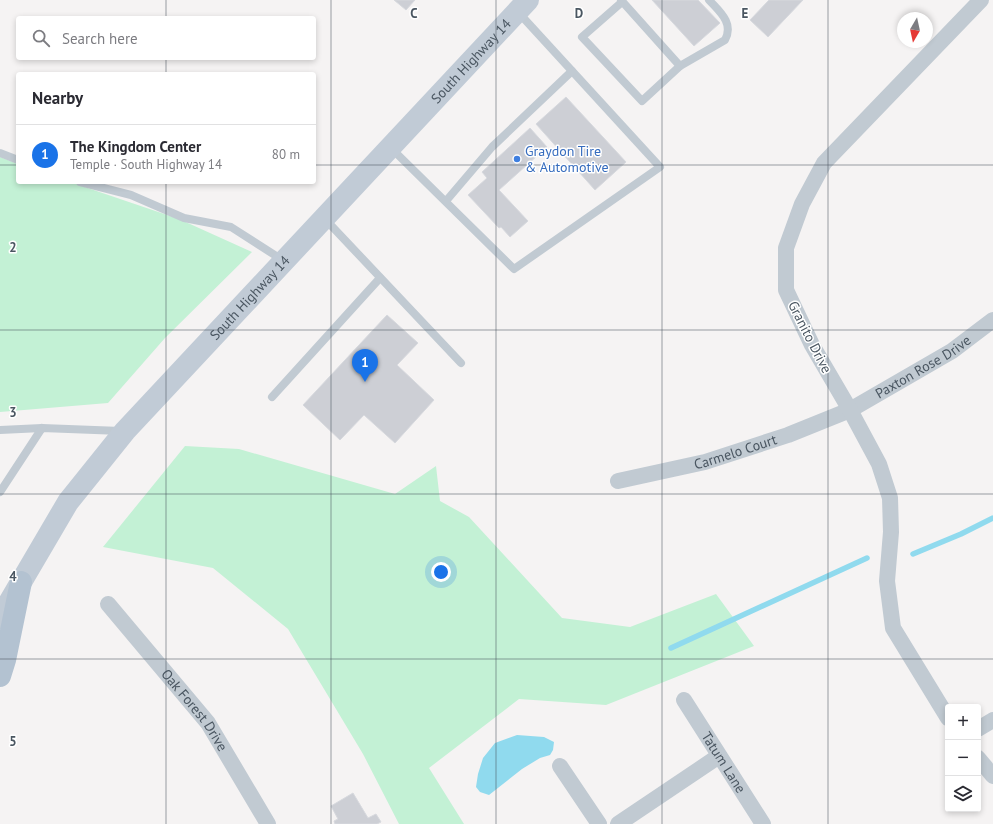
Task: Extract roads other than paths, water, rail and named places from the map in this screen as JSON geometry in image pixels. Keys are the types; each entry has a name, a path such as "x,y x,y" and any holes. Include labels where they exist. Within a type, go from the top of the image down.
{"main road":[{"name":"South Highway 14","path":"0,618 68,502 125,431 523,6"},
{"path":"0,676 5,660 21,582"}],"street":[{"name":"Granito Drive","path":"945,713 893,628 887,581 891,532 890,498 879,464 850,410 812,346 786,290 786,248 802,204 824,162 981,0"},
{"name":"Paxton Rose Drive","path":"850,410 952,351 993,320"},
{"name":"Carmelo Court","path":"618,481 705,462 788,435 850,410"},
{"name":"Oak Forest Drive","path":"108,604 208,723 268,824"},
{"name":"Tatum Lane","path":"684,700 763,824"},
{"path":"981,727 993,720"},
{"path":"618,824 719,756"},
{"path":"981,762 993,776"},
{"path":"560,766 599,824"}],"lane":[{"path":"680,66 622,1 582,37 642,101 680,66 725,40 729,34 728,24 709,0"},
{"path":"391,147 514,269 660,167 572,71 523,6"},
{"path":"446,201 492,147 572,71"},
{"path":"0,153 16,159"},
{"path":"87,184 131,196 184,218 231,226 284,261"},
{"path":"324,218 461,363"},
{"path":"272,397 380,278"},
{"path":"0,492 42,428"},
{"path":"0,430 42,428 125,431"}],"water":[{"path":"517,735 544,737 554,742 553,750 550,755 540,758 522,769 489,795 480,792 476,787 483,758 495,743"}],"waterway":[{"path":"913,554 961,534 993,518"},
{"path":"671,648 867,558"}],"place":[{"name":"Graydon Tire & Automotive","path":"517,159"},
{"name":"The Kingdom Center","path":"365,382"}]}
